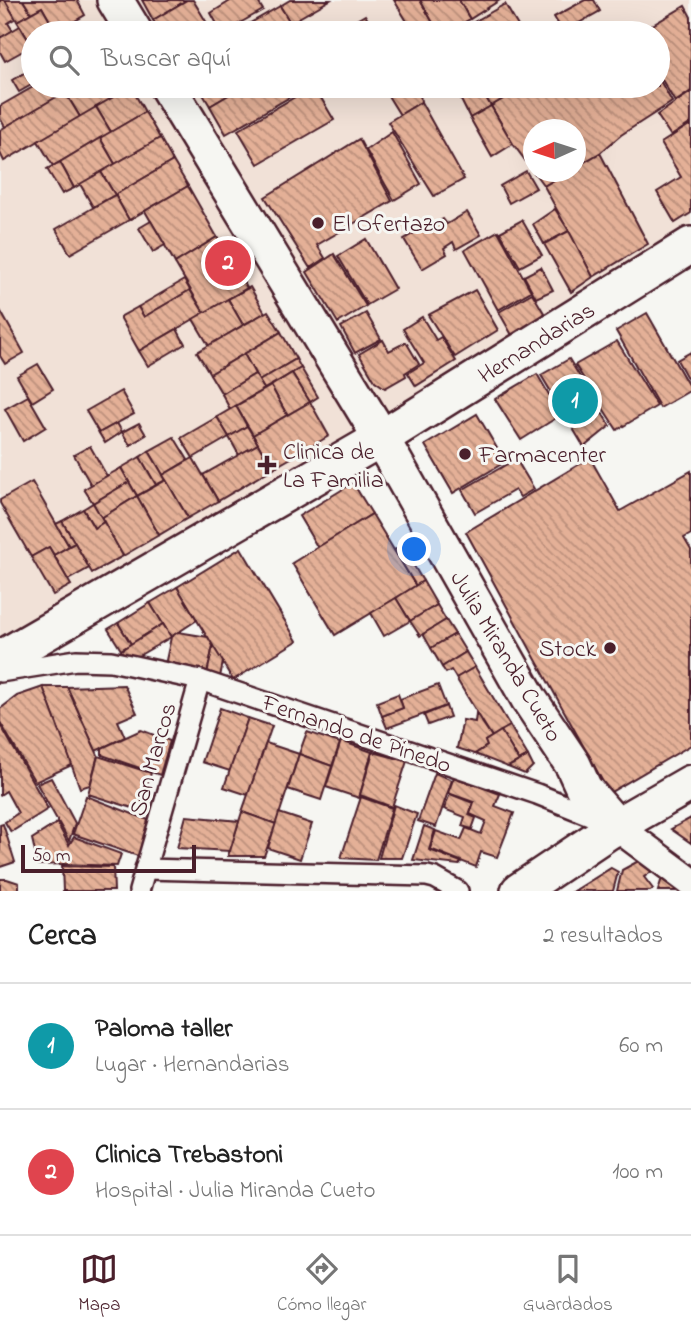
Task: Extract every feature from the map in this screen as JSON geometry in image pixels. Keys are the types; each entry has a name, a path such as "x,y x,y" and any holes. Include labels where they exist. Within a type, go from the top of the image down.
{"highway":[{"path":"115,0 128,21"},
{"name":"Julia Miranda Cueto","path":"174,98 370,419 529,699 573,765 584,789 616,826"},
{"name":"Hernandarias","path":"0,659 380,439 691,245"},
{"path":"519,891 616,826 691,783"}],"main road":[{"name":"Fernando de Pinedo","path":"616,826 691,882"}],"street":[{"name":"Fernando de Pinedo","path":"0,672 76,660 111,661 200,680 537,794 616,826"},
{"name":"San Marcos","path":"139,891 200,680"},
{"path":"145,869 427,876 458,891"}],"shaded area":[{"path":"0,0 691,0 691,254 0,677"}],"building":[{"path":"0,0 5,0 16,18 8,23 13,31 0,38"},
{"path":"5,0 23,0 31,13 17,21"},
{"path":"23,0 77,0 85,15 75,21 50,21 42,7 31,13"},
{"path":"142,0 187,0 153,20"},
{"path":"187,0 193,0 206,21 154,21"},
{"path":"232,0 257,0 263,10 243,21 215,21 211,13"},
{"path":"290,0 330,0 293,21 289,21 280,6"},
{"path":"394,0 420,0 432,21 407,21"},
{"path":"420,0 459,0 470,19 466,21 432,21"},
{"path":"459,0 500,0 470,19"},
{"path":"585,0 594,0 600,11 582,21 556,21 554,17"},
{"path":"505,4 515,21 476,21"},
{"path":"280,6 289,21 254,21"},
{"path":"685,6 691,17 691,91 675,102 670,93 670,21 659,21"},
{"path":"42,7 50,21 21,21 21,28 17,21"},
{"path":"365,15 369,21 355,21"},
{"path":"20,26 21,52 5,61 0,52 0,38"},
{"path":"21,75 21,91 19,92 12,80"},
{"path":"691,92 691,123 671,136 657,115"},
{"path":"21,94 21,98 55,98 5,127 0,118 0,106"},
{"path":"55,98 69,98 80,117 4,161 0,153 0,130"},
{"path":"69,98 112,98 80,117"},
{"path":"112,98 137,98 145,112 111,132 96,107"},
{"path":"205,98 224,98 210,106"},
{"path":"224,98 288,98 226,134 210,106"},
{"path":"293,98 321,98 334,120 258,164 238,130"},
{"path":"389,98 420,98 421,102 400,115"},
{"path":"460,98 486,98 491,106 470,118"},
{"path":"486,98 505,98 491,106"},
{"path":"505,98 670,98 672,102 586,161 586,119 523,119 523,158 491,106"},
{"path":"421,102 464,179 434,196 388,122"},
{"path":"491,106 513,144 492,157 470,118"},
{"path":"96,107 111,132 53,166 38,141"},
{"path":"145,112 160,138 115,164 100,138"},
{"path":"691,124 691,213 675,223 657,192 681,177 661,143"},
{"path":"392,132 421,184 394,200 366,150"},
{"path":"100,138 115,164 74,188 60,162"},
{"path":"160,138 173,161 115,195 101,172"},
{"name":"El Ofertazo","path":"359,139 392,201 317,245 325,258 310,268 265,197"},
{"path":"600,153 648,244 593,277 544,186 551,182 586,182 586,161"},
{"path":"173,161 188,186 129,220 115,195"},
{"path":"60,162 74,188 62,194 47,169"},
{"path":"101,172 115,195 93,207 80,184"},
{"path":"523,173 523,182 532,182 536,188 509,203 500,186"},
{"path":"188,186 217,237 175,263 145,211"},
{"path":"115,195 129,220 70,254 56,229"},
{"path":"555,209 569,231 544,244 533,224"},
{"path":"467,212 481,235 456,249 453,242 444,248 447,254 422,269 404,239 443,219 447,224"},
{"path":"522,220 542,255 520,267 500,232"},
{"path":"151,221 165,245 153,252 139,228"},
{"path":"498,231 531,291 498,310 465,250"},
{"path":"569,231 593,277 571,292 544,244"},
{"path":"217,237 247,288 204,313 175,263"},
{"path":"366,239 395,289 367,305 338,256"},
{"path":"334,254 366,306 338,323 307,272"},
{"path":"541,267 553,290 536,298 524,276"},
{"path":"184,280 190,290 144,317 138,307"},
{"path":"250,287 265,313 243,325 228,299"},
{"path":"190,290 204,313 139,351 120,317 138,307 144,317"},
{"path":"475,290 498,330 455,357 428,315"},
{"path":"532,293 547,318 513,337 499,312"},
{"path":"228,299 243,325 209,346 193,319"},
{"path":"0,310 24,353 5,364 0,356"},
{"path":"268,311 281,332 210,374 197,352"},
{"path":"366,313 381,339 355,353 341,327"},
{"path":"647,313 691,390 660,408 616,331"},
{"path":"422,317 436,340 441,337 456,361 416,386 408,373 424,363 403,329"},
{"path":"177,329 185,344 148,366 139,351"},
{"path":"281,332 296,359 259,381 244,354"},
{"path":"383,340 389,351 406,342 419,364 405,373 406,376 385,388 375,381 359,354"},
{"path":"617,341 657,406 617,430 575,365"},
{"path":"691,352 691,385 677,360"},
{"path":"244,354 255,374 222,394 210,374"},
{"path":"296,359 301,368 264,389 259,381"},
{"path":"569,359 610,426 584,447 541,375"},
{"path":"38,364 53,389 32,402 17,376"},
{"path":"301,368 318,397 310,402 292,373"},
{"path":"292,373 310,402 287,415 271,386"},
{"path":"255,374 264,389 230,409 222,394"},
{"path":"537,374 561,415 521,440 495,399"},
{"path":"271,386 287,415 253,435 236,406"},
{"path":"121,391 134,414 99,433 86,411"},
{"path":"28,396 46,427 23,441 5,409"},
{"path":"310,402 329,436 272,469 253,435"},
{"path":"236,406 247,426 229,437 217,417"},
{"name":"Farmacenter","path":"477,414 505,462 453,493 425,445"},
{"path":"217,417 229,437 193,458 181,438"},
{"path":"117,423 122,432 105,443 99,433"},
{"path":"139,423 146,435 130,445 122,432"},
{"path":"247,426 258,444 239,455 229,437"},
{"path":"174,437 188,460 163,475 149,451"},
{"path":"258,444 272,469 218,501 203,475"},
{"path":"90,446 107,476 91,485 74,455"},
{"path":"149,451 166,480 156,485 140,457"},
{"path":"140,457 156,485 137,496 121,468"},
{"path":"193,458 218,501 188,518 163,475"},
{"name":"Stock","path":"590,458 620,511 691,471 691,534 684,538 691,550 691,745 609,793 466,532"},
{"path":"516,459 534,489 520,497 515,490 475,513 462,490"},
{"path":"121,468 129,482 93,503 84,489"},
{"path":"166,480 188,518 159,535 137,496"},
{"path":"32,482 69,546 54,555 49,547 31,557 0,503 0,500"},
{"path":"129,482 137,496 101,518 93,503"},
{"path":"353,483 372,514 318,548 299,516"},
{"path":"137,496 159,535 123,556 101,518"},
{"path":"93,503 104,522 94,528 83,509"},
{"path":"83,509 94,528 104,522 123,556 92,573 62,521"},
{"path":"372,514 416,586 335,635 292,563"},
{"path":"62,521 75,543 69,546 56,524"},
{"path":"75,543 89,568 68,580 54,555"},
{"path":"402,546 423,581 416,586 394,550"},
{"path":"49,547 71,585 53,595 31,557"},
{"path":"241,548 297,641 233,680 177,587"},
{"path":"423,581 437,605 410,621 396,598"},
{"path":"177,587 197,620 171,637 150,603"},
{"path":"396,598 410,621 384,636 371,613"},
{"path":"150,603 163,624 131,644 118,623"},
{"path":"437,605 446,620 420,636 410,621"},
{"path":"446,620 455,634 431,648 423,634"},
{"path":"118,623 131,644 121,650 108,629"},
{"path":"163,624 171,637 128,662 121,650"},
{"path":"178,632 208,637 213,646 207,674 165,665 171,637"},
{"path":"455,634 466,652 442,667 431,648"},
{"path":"213,646 223,662 220,677 207,674"},
{"path":"466,652 475,667 456,678 451,670 446,673 442,667"},
{"path":"475,667 510,726 492,737 456,678"},
{"path":"124,685 137,713 118,721 125,737 96,751 67,687"},
{"path":"438,685 446,706 387,728 382,716 403,708 400,699"},
{"path":"43,687 67,687 98,755 90,785 80,788"},
{"path":"43,687 72,765 35,782 0,722 0,709 17,696"},
{"path":"398,694 403,708 382,716 377,702"},
{"path":"446,706 450,717 428,725 424,715"},
{"path":"220,708 248,718 230,771 202,762"},
{"path":"476,713 492,737 485,741 487,746 475,754 457,748 463,720 475,722"},
{"path":"248,718 272,726 248,795 224,787"},
{"path":"0,724 48,809 11,832 5,822 18,813 6,791 0,795"},
{"path":"510,726 528,756 519,761 501,731"},
{"path":"141,730 170,741 160,775 102,755 102,748"},
{"path":"501,731 519,761 508,767 475,754 487,746 485,741"},
{"path":"307,732 340,743 332,766 299,754"},
{"path":"341,741 372,752 359,798 326,787"},
{"path":"266,743 299,754 276,824 242,812"},
{"path":"373,752 407,761 392,807 360,795"},
{"path":"299,754 332,766 321,800 288,789"},
{"path":"98,756 151,773 139,810 88,794"},
{"path":"528,756 533,766 525,774 508,767"},
{"path":"435,773 452,780 436,827 418,821"},
{"path":"454,777 500,794 495,806 514,813 497,857 481,852 476,867 430,849 436,831 461,840 466,828 481,834 486,821 470,814 474,802 448,793"},
{"path":"51,778 75,823 69,841 37,784"},
{"path":"450,794 473,803 469,815 476,818 472,829 462,826 465,817 444,809"},
{"path":"86,796 151,821 138,856 73,834"},
{"path":"361,797 392,808 376,860 341,858"},
{"path":"394,805 417,814 402,858 379,858"},
{"path":"242,812 276,824 264,856 228,856"},
{"path":"279,813 312,824 300,859 268,848"},
{"path":"186,816 239,821 230,851 177,848"},
{"path":"691,818 691,843 671,829"},
{"path":"57,823 69,845 74,837 121,854 117,866 38,865 32,839"},
{"path":"3,824 15,862 0,867 0,825"},
{"path":"424,826 435,830 429,850 461,862 459,865 413,860"},
{"path":"644,858 657,868 644,877 653,889 617,891 622,870"},
{"path":"62,866 113,867 114,891 63,891"},
{"path":"611,868 618,872 613,891 574,891"},
{"path":"664,871 689,891 658,891"},
{"path":"0,879 19,883 19,891 0,891"}],"place":[{"name":"El Ofertazo","path":"318,223"},
{"name":"Clinica Trebastoni","path":"228,263"},
{"name":"Paloma taller","path":"575,401"},
{"name":"Farmacenter","path":"465,454"},
{"name":"Clinica de La Familia","path":"267,465"},
{"name":"Stock","path":"610,648"}]}
